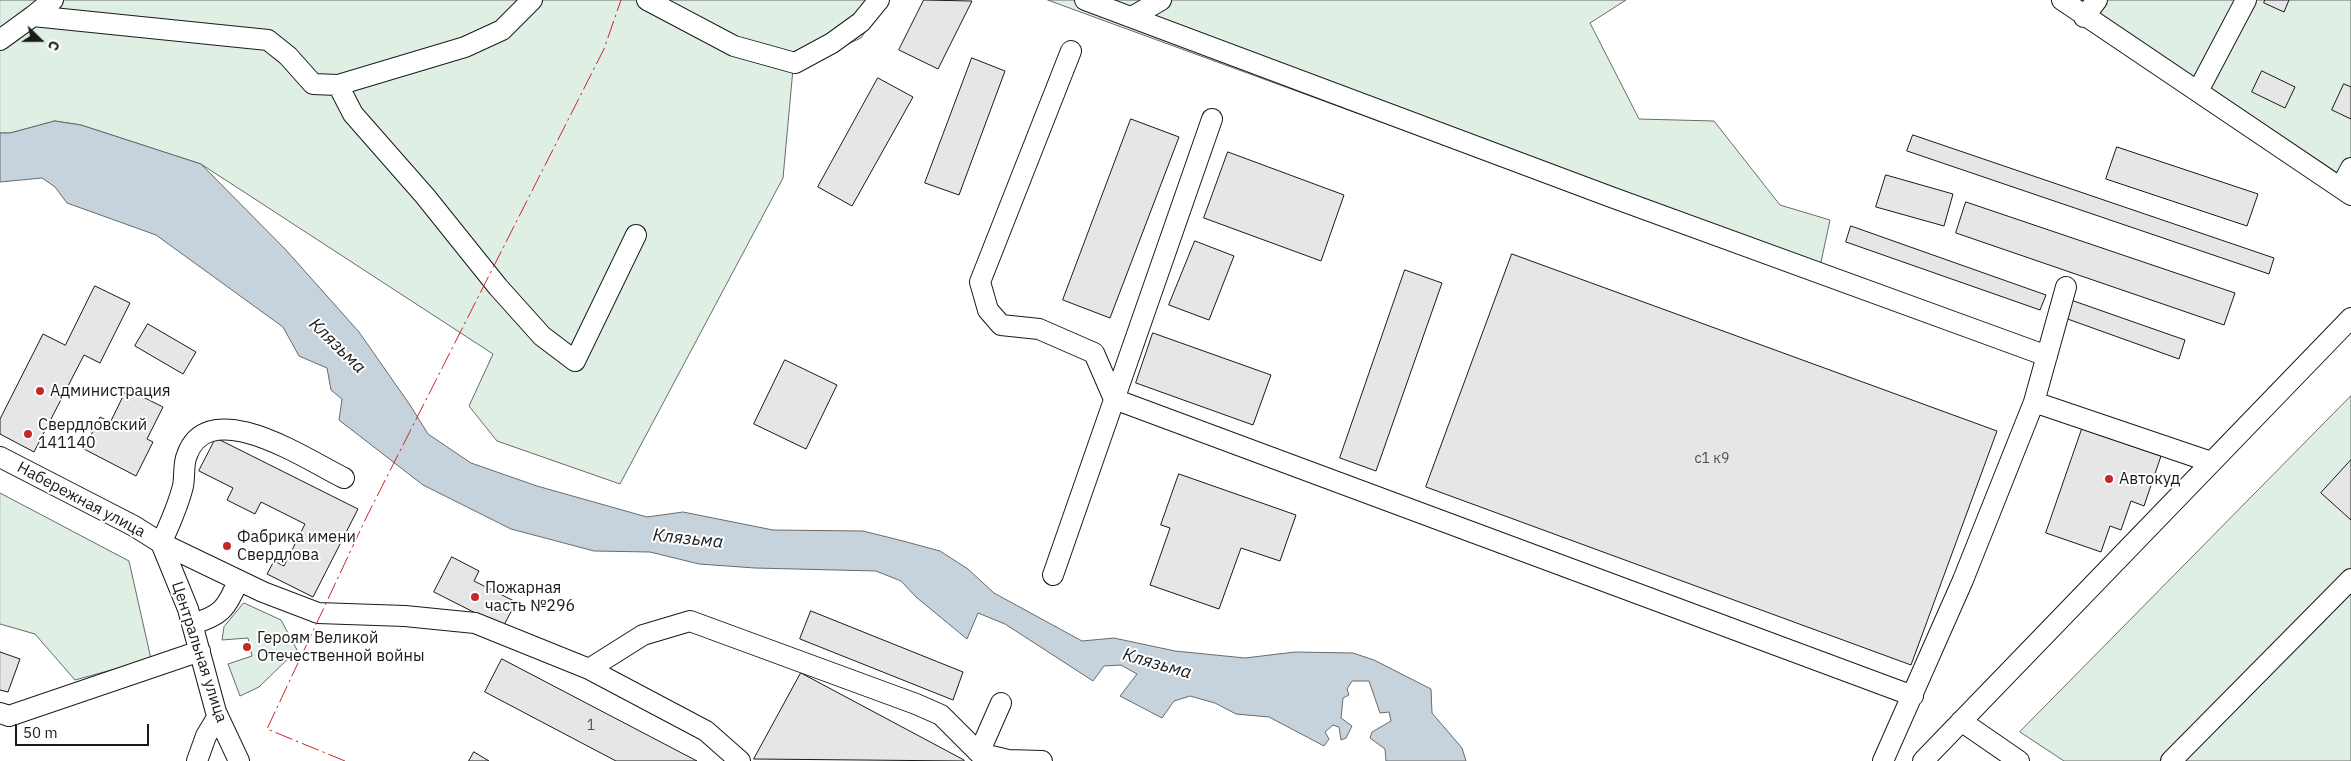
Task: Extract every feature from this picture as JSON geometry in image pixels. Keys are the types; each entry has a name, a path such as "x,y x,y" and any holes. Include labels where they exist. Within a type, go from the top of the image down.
{"street":[{"path":"0,40 53,0"},
{"path":"33,16 268,40 288,56 313,84 338,85 465,47 502,30 532,0"},
{"path":"647,0 734,46 795,63 832,43 860,22 879,0"},
{"path":"1085,0 1611,197 2047,356"},
{"path":"1132,17 1161,0"},
{"path":"2062,0 2084,17 2346,191 2351,168"},
{"path":"2084,17 2096,0"},
{"path":"2198,91 2246,0"},
{"path":"1070,51 980,282 988,310 1001,325 1039,329 1094,353 1114,399 1913,696"},
{"path":"338,85 353,114 425,196 498,287 542,336 575,361 636,235"},
{"path":"1052,575 1212,119"},
{"path":"1883,761 1963,580 2034,402 2066,287"},
{"path":"1923,761 2351,318"},
{"path":"2034,402 2211,462"},
{"path":"161,543 176,512 183,484 186,456 194,440 212,430 232,429 256,434 344,478"},
{"name":"Набережная улица","path":"0,457 134,526 161,543 238,581 318,614 405,616 475,623 589,669 706,731 740,761"},
{"name":"Центральная улица","path":"161,543 188,609 218,716 239,761"},
{"path":"2171,761 2351,579"},
{"path":"192,624 210,619 221,612 232,596 238,581"},
{"path":"589,669 643,635 690,621 916,704 941,715 979,753 1008,760 1042,761"},
{"path":"0,713 9,716 200,651"},
{"path":"979,753 1001,703"},
{"path":"197,761 206,736 218,716"},
{"path":"1961,721 2019,761"}],"green space":[{"path":"0,0 887,0 861,38 793,69 783,178 620,484 497,441 469,406 493,354 201,164 81,125 55,121 10,133 0,133"},
{"path":"1048,0 1626,0 1590,23 1639,119 1714,121 1780,205 1830,220 1817,281"},
{"path":"2079,0 2351,0 2351,182 2088,7"},
{"path":"2351,396 2351,761 2064,761 2020,732"},
{"path":"0,493 129,561 151,659 75,680 35,634 0,624"},
{"path":"244,603 281,620 297,650 259,687 240,696 228,664 252,656 248,638 222,640 224,627"}],"water":[{"name":"Клязьма","path":"55,121 81,125 201,164 286,250 359,332 428,434 471,463 537,486 647,517 683,512 773,530 863,531 940,551 968,569 994,593 1082,641 1114,638 1175,651 1245,658 1295,652 1353,653 1374,660 1431,689 1432,713 1462,748 1466,761 1386,761 1385,749 1370,738 1372,732 1391,721 1389,712 1380,713 1369,681 1352,681 1347,689 1349,695 1343,698 1341,718 1352,726 1346,738 1341,740 1339,727 1333,725 1325,732 1329,739 1324,746 1269,717 1236,714 1215,703 1190,696 1174,701 1162,718 1120,696 1137,674 1121,665 1104,666 1093,681 1005,624 978,613 967,639 916,597 901,581 876,571 755,568 699,564 650,552 594,551 511,529 423,485 339,420 342,399 331,390 327,368 299,356 283,327 156,235 67,203 55,187 42,178 0,182 0,133 10,133"}],"building":[{"path":"924,0 972,1 938,69 899,50"},
{"path":"2265,0 2289,0 2284,12 2264,3"},
{"path":"972,58 1005,71 959,195 925,183"},
{"path":"2262,71 2295,87 2285,108 2252,92"},
{"path":"878,78 913,97 852,206 818,187"},
{"path":"2344,84 2351,87 2351,119 2332,110"},
{"path":"1131,119 1179,137 1110,318 1063,300"},
{"path":"1913,135 2274,258 2269,274 1907,151"},
{"path":"2117,147 2258,194 2247,226 2106,179"},
{"path":"1228,152 1344,195 1321,261 1204,218"},
{"path":"1886,175 1953,194 1944,226 1876,207"},
{"path":"1966,202 2235,293 2224,325 1956,233"},
{"path":"1851,226 2046,295 2040,310 1846,242"},
{"path":"1195,241 1234,256 1209,320 1169,305"},
{"path":"1512,254 1997,431 1911,665 1426,487"},
{"path":"1405,270 1442,283 1376,471 1340,458"},
{"name":"Администрация","path":"95,286 130,303 100,363 84,355 34,452 0,434 0,419 43,334 65,345"},
{"path":"2068,299 2185,340 2179,359 2062,317"},
{"path":"148,324 196,352 183,374 135,346"},
{"path":"1153,333 1271,375 1253,425 1136,383"},
{"path":"785,360 837,385 806,449 754,424"},
{"path":"127,389 163,407 147,439 153,442 136,476 84,449 100,417 110,422"},
{"name":"Автокуд","path":"2082,429 2161,456 2144,506 2131,501 2121,530 2110,526 2101,552 2046,533"},
{"path":"216,438 358,509 313,597 267,574 274,561 284,566 305,524 261,502 255,514 227,500 233,488 199,471"},
{"path":"2351,460 2351,520 2321,493"},
{"path":"1179,474 1296,515 1280,561 1241,548 1219,609 1150,585 1170,528 1161,525"},
{"name":"Пожарная часть №296","path":"452,557 479,571 474,581 516,602 503,627 434,592"},
{"path":"811,611 963,672 953,700 800,639"},
{"path":"0,652 20,659 8,692 0,690"},
{"path":"502,659 697,761 616,761 485,692"},
{"path":"801,673 964,760 964,761 754,759"},
{"path":"474,752 489,761 469,761"}],"power":[{"path":"345,761 267,729 367,516 604,49 621,0"}],"place":[{"name":"Администрация","path":"40,391"},
{"name":"Свердловский 141140","path":"28,434"},
{"name":"Автокуд","path":"2109,479"},
{"name":"Фабрика имени Свердлова","path":"227,546"},
{"name":"Пожарная часть №296","path":"475,597"},
{"name":"Героям Великой Отечественной войны","path":"247,647"}]}
